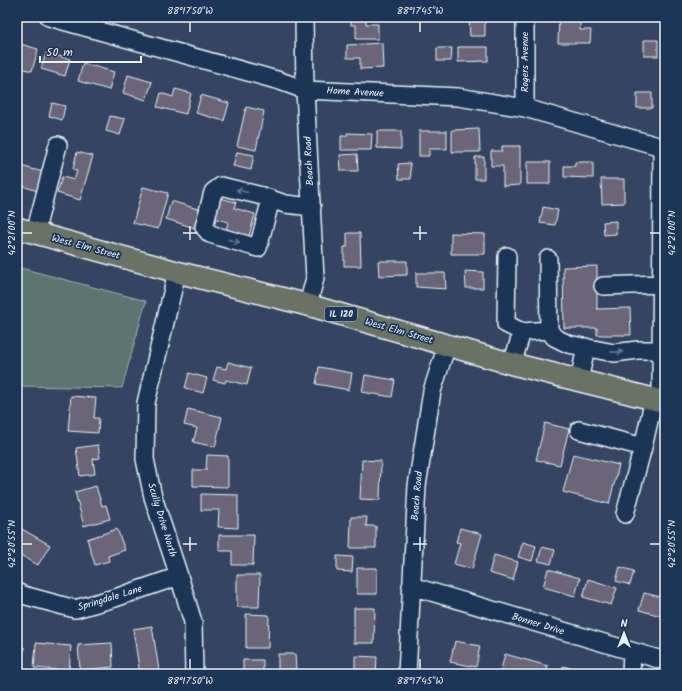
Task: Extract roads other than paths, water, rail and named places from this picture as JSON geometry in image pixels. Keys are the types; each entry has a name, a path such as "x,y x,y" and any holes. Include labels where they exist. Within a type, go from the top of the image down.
{"main road":[{"name":"West Elm Street","path":"26,231 177,272 308,305 512,364 660,401"}],"street":[{"name":"Home Avenue","path":"49,17 88,22 305,90 458,97 525,108 663,148"},
{"name":"Beach Road","path":"304,17 305,90 316,278 308,305"},
{"name":"Rogers Avenue","path":"525,108 526,17"},
{"path":"26,231 58,145"},
{"path":"625,514 643,447 660,401 663,148"},
{"path":"266,198 258,248 210,234 204,227 213,192 221,186 266,198 285,204 312,207"},
{"path":"507,256 506,324 522,332 549,330"},
{"path":"548,258 549,330 554,337 568,344 614,353 638,350 661,350"},
{"name":"Scully Drive North","path":"177,272 146,403 145,459 153,497 179,576 192,622 194,674"},
{"path":"603,286 662,279"},
{"path":"512,364 522,332"},
{"name":"Beach Road","path":"407,674 417,486 432,391 447,345"},
{"path":"579,381 586,347"},
{"path":"579,430 643,447"},
{"name":"Springdale Lane","path":"17,592 74,609 115,598 179,576"},
{"name":"Bonner Drive","path":"411,586 665,661"},
{"path":"631,674 632,652"}]}
